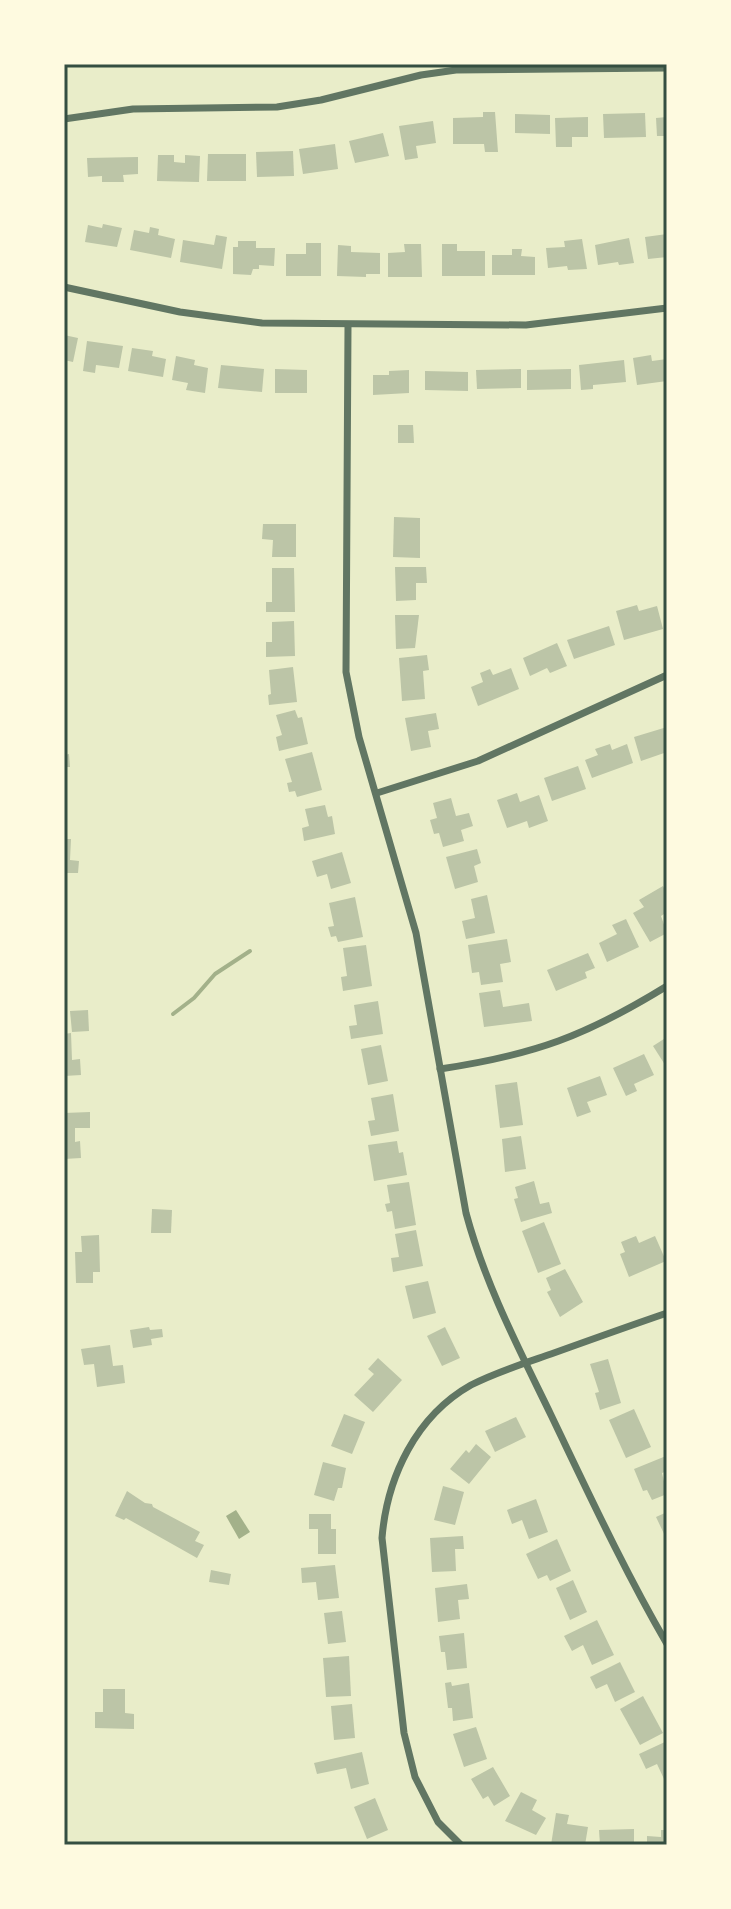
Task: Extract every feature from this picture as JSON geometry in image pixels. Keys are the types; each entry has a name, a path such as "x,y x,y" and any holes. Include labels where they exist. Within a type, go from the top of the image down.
{"street":[{"path":"64,119 133,109 277,107 456,70 667,68"},
{"path":"64,287 222,319 348,326 526,325 667,308"},
{"path":"348,326 346,672 359,737 416,933 460,1184 475,1247 496,1299 619,1556 667,1644"},
{"path":"377,793 478,761 667,675"},
{"path":"440,1069 500,1060 549,1046 604,1023 667,986"},
{"path":"461,1845 438,1822 426,1800 415,1777 404,1733 382,1538 385,1506 396,1471 411,1444 438,1411 469,1387 526,1363 667,1313"}],"shaded area":[{"path":"236,1510 250,1532 239,1539 226,1516"}],"building":[{"path":"483,112 495,112 498,152 485,152 484,144 453,144 453,118 483,117"},
{"path":"645,113 646,137 604,138 603,114"},
{"path":"515,114 550,115 550,134 515,133"},
{"path":"588,117 588,137 572,137 572,147 556,147 555,118"},
{"path":"667,117 667,136 657,136 656,118"},
{"path":"433,121 436,143 416,146 418,158 405,160 399,126"},
{"path":"383,133 389,156 355,163 349,141"},
{"path":"335,144 338,169 303,174 299,149"},
{"path":"293,151 294,176 257,177 256,152"},
{"path":"208,154 246,154 246,181 207,181"},
{"path":"158,155 174,155 174,162 185,163 185,155 200,156 199,182 157,181"},
{"path":"138,157 138,174 123,175 124,182 102,182 102,176 88,177 87,158"},
{"path":"103,224 122,228 117,247 85,242 88,225 102,228"},
{"path":"150,227 159,229 158,235 175,239 171,258 130,250 134,230 149,233"},
{"path":"667,234 667,257 648,259 645,237"},
{"path":"216,235 227,237 222,269 180,262 183,240 214,245"},
{"path":"629,238 634,263 598,265 595,245"},
{"path":"582,239 587,269 568,270 567,266 548,268 546,248 565,247 564,241"},
{"path":"238,241 256,241 256,248 275,248 274,266 259,265 259,269 253,269 251,275 233,274 233,247 238,247"},
{"path":"306,243 321,243 321,276 286,276 286,254 306,254"},
{"path":"404,244 421,244 422,277 388,277 388,253 405,252"},
{"path":"442,244 457,244 457,251 485,251 485,276 442,276"},
{"path":"338,245 351,246 351,252 380,253 380,274 337,276"},
{"path":"512,249 522,249 521,256 535,257 535,275 492,275 492,255 512,255"},
{"path":"64,335 78,338 73,362 64,360"},
{"path":"87,341 123,346 119,368 96,365 95,373 83,371"},
{"path":"132,348 153,351 152,356 166,359 163,377 128,371"},
{"path":"651,355 652,361 667,359 667,381 637,385 633,358"},
{"path":"176,356 195,360 194,365 208,368 205,393 186,390 188,383 172,380"},
{"path":"624,360 626,382 593,385 593,389 581,390 579,365"},
{"path":"221,365 264,369 262,392 218,388"},
{"path":"275,369 307,370 307,393 275,393"},
{"path":"521,369 521,388 477,389 476,370"},
{"path":"571,369 571,389 527,390 527,370"},
{"path":"409,370 409,393 373,395 373,375"},
{"path":"425,371 468,372 468,391 425,390"},
{"path":"398,425 413,425 414,443 398,443"},
{"path":"394,517 420,518 420,558 393,557"},
{"path":"263,524 296,524 296,557 272,557 273,540 262,539"},
{"path":"395,567 426,567 427,583 416,583 416,600 396,601"},
{"path":"272,568 294,568 295,612 266,612 266,602 272,602"},
{"path":"637,605 639,611 657,606 663,629 624,640 616,611"},
{"path":"395,615 419,615 415,648 396,649"},
{"path":"294,621 295,656 266,657 266,642 272,642 272,622"},
{"path":"609,626 615,645 574,659 567,640"},
{"path":"557,643 567,666 550,673 547,668 530,676 523,658"},
{"path":"427,655 429,670 423,671 425,699 402,701 399,658"},
{"path":"293,667 297,702 269,705 269,670"},
{"path":"511,668 519,689 478,706 471,687 483,682 480,673 490,669 493,675"},
{"path":"295,710 298,718 302,717 308,744 279,751 276,737 282,735 276,715"},
{"path":"436,713 439,729 428,731 431,747 411,751 405,718"},
{"path":"667,727 667,752 641,761 634,737"},
{"path":"610,744 612,750 627,744 633,763 592,778 585,760 598,755 595,749"},
{"path":"312,752 322,790 297,797 295,791 289,792 287,783 292,782 285,759"},
{"path":"69,754 70,767 64,767 64,755"},
{"path":"578,766 586,789 552,801 544,778"},
{"path":"517,793 520,802 539,795 548,821 529,828 527,821 507,828 497,800"},
{"path":"451,798 456,816 469,813 473,826 461,830 464,841 443,847 439,833 434,834 430,820 437,818 433,803"},
{"path":"325,805 328,817 332,816 335,834 304,841 302,828 309,826 305,809"},
{"path":"64,839 71,839 70,860 79,861 78,873 64,873"},
{"path":"477,849 481,863 474,866 478,882 455,889 446,857"},
{"path":"342,852 351,883 331,889 327,874 317,877 312,861"},
{"path":"663,886 667,894 667,912 661,916 667,933 650,942 633,913 644,907 639,900"},
{"path":"487,895 495,933 466,939 462,921 475,918 471,899"},
{"path":"355,897 363,937 338,942 336,936 331,937 328,927 334,926 329,903"},
{"path":"626,919 639,947 607,962 599,943 617,934 612,925"},
{"path":"507,939 511,962 500,964 503,982 481,985 479,972 472,973 468,945"},
{"path":"366,945 372,986 343,991 341,977 347,976 343,948"},
{"path":"588,953 595,968 585,972 587,978 556,991 547,970"},
{"path":"500,990 503,1007 529,1003 532,1021 484,1027 479,993"},
{"path":"378,1001 383,1034 351,1039 349,1026 357,1025 354,1005"},
{"path":"88,1010 89,1031 72,1032 70,1011"},
{"path":"71,1033 72,1060 80,1059 81,1075 64,1076 64,1034"},
{"path":"667,1037 667,1068 653,1046"},
{"path":"381,1045 388,1081 368,1085 361,1049"},
{"path":"644,1054 654,1075 634,1084 637,1091 626,1096 613,1068"},
{"path":"600,1076 607,1095 587,1102 591,1112 577,1117 567,1088"},
{"path":"517,1082 523,1125 500,1128 495,1085"},
{"path":"393,1094 399,1131 371,1136 368,1121 375,1120 371,1098"},
{"path":"90,1112 90,1128 75,1128 75,1142 80,1141 81,1158 64,1159 64,1113"},
{"path":"521,1136 526,1169 505,1172 502,1139"},
{"path":"397,1141 399,1153 403,1152 407,1175 374,1181 368,1145"},
{"path":"534,1181 540,1204 549,1202 552,1213 521,1222 514,1199 518,1198 515,1187"},
{"path":"409,1182 416,1225 395,1229 392,1211 387,1212 385,1204 390,1203 387,1185"},
{"path":"152,1209 172,1210 171,1233 151,1233"},
{"path":"544,1222 561,1264 538,1273 522,1231"},
{"path":"416,1230 423,1266 393,1272 391,1258 399,1257 395,1234"},
{"path":"99,1235 100,1272 93,1272 93,1283 76,1283 75,1252 82,1252 81,1236"},
{"path":"636,1236 639,1243 655,1236 666,1261 629,1277 620,1254 625,1252 621,1242"},
{"path":"565,1269 583,1302 560,1317 547,1292 551,1290 546,1278"},
{"path":"428,1281 436,1313 413,1319 405,1286"},
{"path":"149,1327 150,1330 162,1329 163,1337 151,1339 152,1345 133,1348 130,1330"},
{"path":"445,1327 460,1358 442,1366 427,1336"},
{"path":"110,1345 113,1366 123,1365 125,1383 97,1387 94,1364 84,1365 81,1349"},
{"path":"378,1358 402,1380 373,1412 354,1395 374,1374 368,1369"},
{"path":"608,1359 621,1403 600,1410 595,1393 599,1392 590,1364"},
{"path":"634,1409 651,1447 626,1458 609,1420"},
{"path":"344,1414 365,1422 352,1454 331,1446"},
{"path":"516,1417 526,1437 495,1452 485,1431"},
{"path":"476,1444 491,1457 469,1484 450,1469 466,1450 469,1453"},
{"path":"666,1456 667,1471 662,1473 667,1494 652,1500 647,1490 643,1491 634,1469"},
{"path":"323,1462 346,1468 342,1488 338,1488 334,1501 314,1495"},
{"path":"443,1486 464,1492 455,1525 434,1520"},
{"path":"127,1491 200,1532 195,1541 204,1545 197,1558 126,1518 115,1516"},
{"path":"536,1499 548,1532 529,1539 522,1520 512,1524 507,1510"},
{"path":"667,1512 667,1540 656,1517"},
{"path":"309,1514 331,1514 331,1529 336,1529 336,1554 318,1554 318,1529 309,1529"},
{"path":"463,1536 464,1549 455,1549 456,1571 432,1572 430,1538"},
{"path":"557,1539 571,1571 550,1581 547,1575 538,1579 526,1554"},
{"path":"335,1565 339,1598 318,1600 316,1582 302,1583 301,1568"},
{"path":"211,1570 231,1574 229,1585 209,1582"},
{"path":"573,1580 587,1612 570,1620 556,1588"},
{"path":"467,1584 469,1599 458,1600 460,1619 438,1622 435,1588"},
{"path":"342,1611 346,1642 328,1644 324,1613"},
{"path":"597,1620 614,1655 592,1665 583,1645 572,1651 564,1636"},
{"path":"464,1633 467,1668 447,1670 439,1636"},
{"path":"349,1656 351,1696 326,1697 323,1658"},
{"path":"620,1662 635,1692 615,1702 607,1684 596,1689 590,1677"},
{"path":"451,1682 452,1686 469,1683 473,1718 453,1721 445,1683"},
{"path":"103,1689 125,1689 125,1713 134,1714 134,1729 95,1728 95,1712 103,1712"},
{"path":"643,1696 663,1733 640,1745 620,1709"},
{"path":"352,1704 355,1738 334,1740 331,1706"},
{"path":"476,1727 487,1759 464,1767 453,1734"},
{"path":"667,1741 667,1777 664,1779 657,1764 646,1769 639,1754"},
{"path":"362,1752 369,1784 351,1789 346,1768 317,1774 314,1763"},
{"path":"493,1767 510,1796 494,1806 488,1796 483,1799 471,1779"},
{"path":"521,1792 537,1800 532,1810 546,1818 536,1835 505,1821"},
{"path":"375,1798 388,1830 367,1839 354,1807"},
{"path":"556,1813 569,1815 567,1824 588,1827 585,1845 551,1845"},
{"path":"634,1829 634,1845 600,1845 599,1830"},
{"path":"661,1830 667,1830 667,1845 647,1845 647,1836 661,1837"}],"waterway":[{"path":"173,1014 194,998 215,974 250,951"}]}
